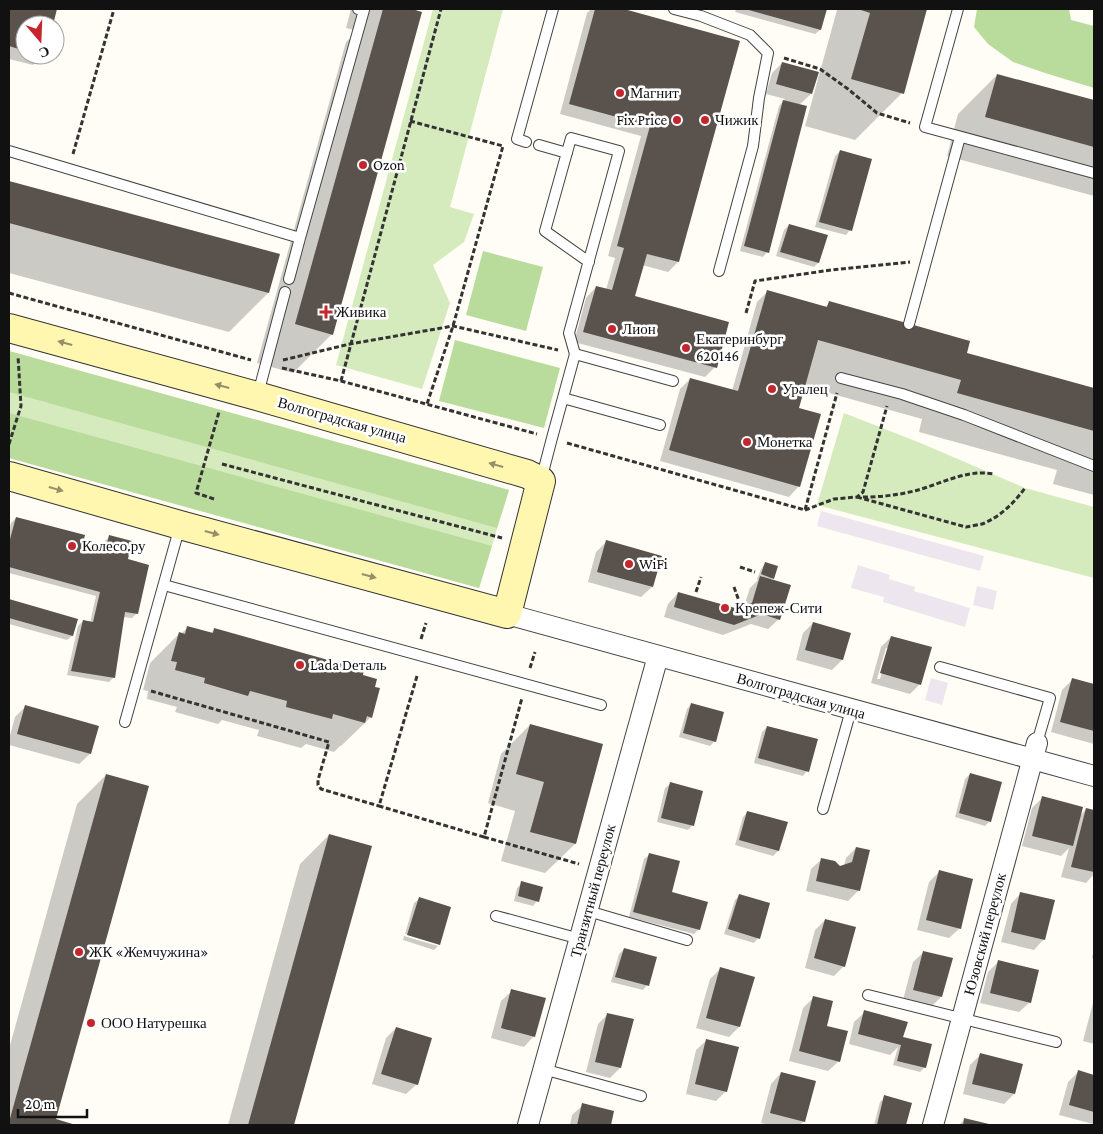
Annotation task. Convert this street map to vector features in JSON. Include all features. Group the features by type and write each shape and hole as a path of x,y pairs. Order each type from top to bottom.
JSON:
{"street":[{"name":"Волгоградская улица","path":"9,328 257,396 527,474 541,482"},
{"name":"Волгоградская улица","path":"9,476 851,710 1035,751 1094,776"},
{"path":"508,614 541,482"},
{"name":"Транзитный переулок","path":"528,1125 658,656"},
{"name":"Юзовский переулок","path":"933,1125 1035,751"}],"lane":[{"path":"289,279 364,10 358,9"},
{"path":"526,142 517,139 553,9"},
{"path":"674,9 700,16 750,35 768,53 759,98 753,146 719,271"},
{"path":"958,9 925,127 1094,173"},
{"path":"909,324 960,137"},
{"path":"541,482 575,354 569,333 589,262 619,151 571,138 545,231 589,262"},
{"path":"539,145 567,153"},
{"path":"9,152 300,238"},
{"path":"257,396 285,292"},
{"path":"575,354 673,381"},
{"path":"841,378 891,391 964,415 1094,466"},
{"path":"563,398 660,425"},
{"path":"125,722 180,525"},
{"path":"164,585 601,705"},
{"path":"940,667 1050,698 1035,751"},
{"path":"823,809 851,710"},
{"path":"588,910 687,940"},
{"path":"496,916 580,939"},
{"path":"868,994 1056,1042"},
{"path":"544,1069 641,1096"}],"path":[{"path":"69,169 114,9"},
{"path":"341,382 441,9"},
{"path":"768,53 820,70 848,89 877,113 925,127"},
{"path":"410,121 503,146 453,326 427,404"},
{"path":"746,313 755,281 830,270 926,260"},
{"path":"266,364 350,344 453,326 575,354"},
{"path":"805,510 841,378"},
{"path":"857,497 863,492 891,391"},
{"path":"214,499 196,494 222,403"},
{"path":"9,444 21,406"},
{"path":"552,438 805,510 834,499 895,495 915,491 968,474 994,474"},
{"path":"222,464 508,540"},
{"path":"857,497 966,527 982,524 1006,510 1025,488"},
{"path":"740,567 756,572"},
{"path":"696,592 701,577"},
{"path":"734,587 739,601"},
{"path":"484,837 535,652"},
{"path":"379,806 417,676"},
{"path":"151,690 329,742 318,780 318,786 321,790 571,862"}],"shaded area":[{"path":"821,511 984,556 980,571 817,526"},
{"path":"858,565 890,575 889,579 915,587 914,591 970,608 965,627 883,602 884,597 851,588"},
{"path":"977,586 997,591 993,610 973,605"},
{"path":"931,678 948,683 942,705 925,700"}],"green space":[{"path":"433,9 503,9 450,207 474,214 464,242 433,265 450,303 422,389 336,365"},
{"path":"977,9 1069,9 1071,20 1094,26 1094,88 1013,62 988,44 974,27"},
{"path":"483,251 543,267 526,331 466,315"},
{"path":"455,340 560,368 544,428 439,401"},
{"path":"9,351 509,490 479,588 9,458"},
{"path":"9,351 509,490 497,528 9,392"},
{"path":"9,413 492,546 479,588 9,458"},
{"path":"844,413 923,444 1025,488 1094,507 1094,578 817,505"}],"building":[{"path":"9,9 57,9 56,15 15,15 15,48 9,46"},
{"path":"383,9 412,9 422,12 333,335 295,324"},
{"path":"595,9 624,9 740,41 679,262 647,254 635,296 729,322 717,368 583,332 596,286 612,290 624,248 617,246 650,126 569,104"},
{"path":"745,9 827,9 821,30"},
{"path":"858,9 927,9 904,94 851,79 870,13"},
{"path":"782,62 819,72 812,94 776,84"},
{"path":"997,74 1094,100 1094,147 985,117"},
{"path":"783,100 807,106 769,253 744,246"},
{"path":"840,150 872,159 852,231 819,222"},
{"path":"9,181 280,254 269,293 9,223"},
{"path":"789,224 828,235 819,263 780,252"},
{"path":"767,290 827,307 829,301 970,341 967,353 1094,388 1094,431 957,393 961,380 818,340 799,408 821,414 800,487 669,450 690,378 738,391"},
{"path":"16,517 85,535 82,548 105,553 109,535 132,541 128,559 149,565 138,614 125,612 115,678 71,671 83,620 93,622 100,592 9,567 9,543"},
{"name":"WiFi","path":"606,540 662,556 653,587 597,572"},
{"path":"765,562 778,566 774,579 761,574"},
{"path":"760,576 791,585 780,620 762,614 734,625 674,607 678,592 735,608 752,603"},
{"path":"9,599 78,619 73,636 9,618"},
{"path":"813,622 851,633 843,660 805,650"},
{"path":"187,626 213,633 214,628 364,670 363,675 377,679 375,687 380,688 372,718 367,716 365,723 333,714 332,719 286,707 287,701 250,691 248,696 204,683 205,678 175,670 177,662 171,661 179,632 185,634"},
{"path":"891,636 932,647 921,685 880,673"},
{"path":"1072,678 1094,684 1094,731 1060,722"},
{"path":"691,703 724,712 716,742 683,733"},
{"path":"25,705 99,726 91,754 17,734"},
{"path":"530,724 603,744 576,844 530,832 544,782 516,774"},
{"path":"767,726 818,739 809,772 758,758"},
{"path":"970,773 1002,782 991,822 959,813"},
{"name":"ЖК «Жемчужина»","path":"106,774 149,786 56,1119 76,1125 9,1125 9,1122"},
{"path":"670,782 703,791 694,826 661,818"},
{"path":"1042,796 1083,807 1073,846 1032,836"},
{"path":"1086,808 1094,810 1094,872 1071,867"},
{"path":"747,811 788,822 779,851 739,840"},
{"path":"329,834 372,846 294,1125 248,1125"},
{"path":"856,847 870,850 860,891 816,881 821,858 835,861 840,866 852,862"},
{"path":"649,853 680,861 672,892 708,902 700,930 633,912"},
{"path":"939,870 973,879 961,929 926,920"},
{"path":"521,881 543,887 539,902 518,896"},
{"path":"1020,892 1055,900 1045,940 1011,932"},
{"path":"739,894 770,903 760,939 728,929"},
{"path":"419,897 451,907 440,945 407,935"},
{"path":"825,919 856,927 845,967 814,958"},
{"path":"624,948 657,957 649,986 615,977"},
{"path":"923,951 953,958 942,997 913,990"},
{"path":"998,960 1039,970 1031,1003 990,993"},
{"path":"720,967 755,977 740,1027 706,1018"},
{"path":"511,989 546,998 535,1037 501,1028"},
{"path":"813,996 833,1001 827,1026 848,1031 840,1062 799,1051"},
{"path":"864,1010 908,1022 903,1037 932,1044 926,1068 897,1061 901,1045 858,1034"},
{"path":"607,1013 634,1019 621,1068 595,1062"},
{"path":"396,1027 432,1038 418,1085 381,1074"},
{"path":"706,1039 739,1047 727,1092 695,1084"},
{"path":"980,1053 1023,1064 1015,1094 972,1084"},
{"path":"1078,1070 1094,1075 1094,1112 1069,1105"},
{"path":"781,1072 816,1081 805,1122 770,1113"},
{"path":"884,1095 912,1103 906,1125 877,1125"},
{"path":"582,1103 614,1111 611,1125 577,1125"},
{"path":"964,1118 993,1125 963,1125"}],"place":[{"name":"Магнит","path":"620,93"},
{"name":"Fix Price","path":"677,120"},
{"name":"Чижик","path":"705,120"},
{"name":"Ozon","path":"363,165"},
{"name":"Живика","path":"326,312"},
{"name":"Лион","path":"612,329"},
{"name":"Екатеринбург 620146","path":"686,348"},
{"name":"Уралец","path":"772,389"},
{"name":"Монетка","path":"747,442"},
{"name":"Колесо.ру","path":"72,546"},
{"name":"WiFi","path":"629,564"},
{"name":"Крепеж-Сити","path":"725,608"},
{"name":"Lada Dеталь","path":"300,665"},
{"name":"ЖК «Жемчужина»","path":"79,952"},
{"name":"ООО Натурешка","path":"91,1023"}]}
